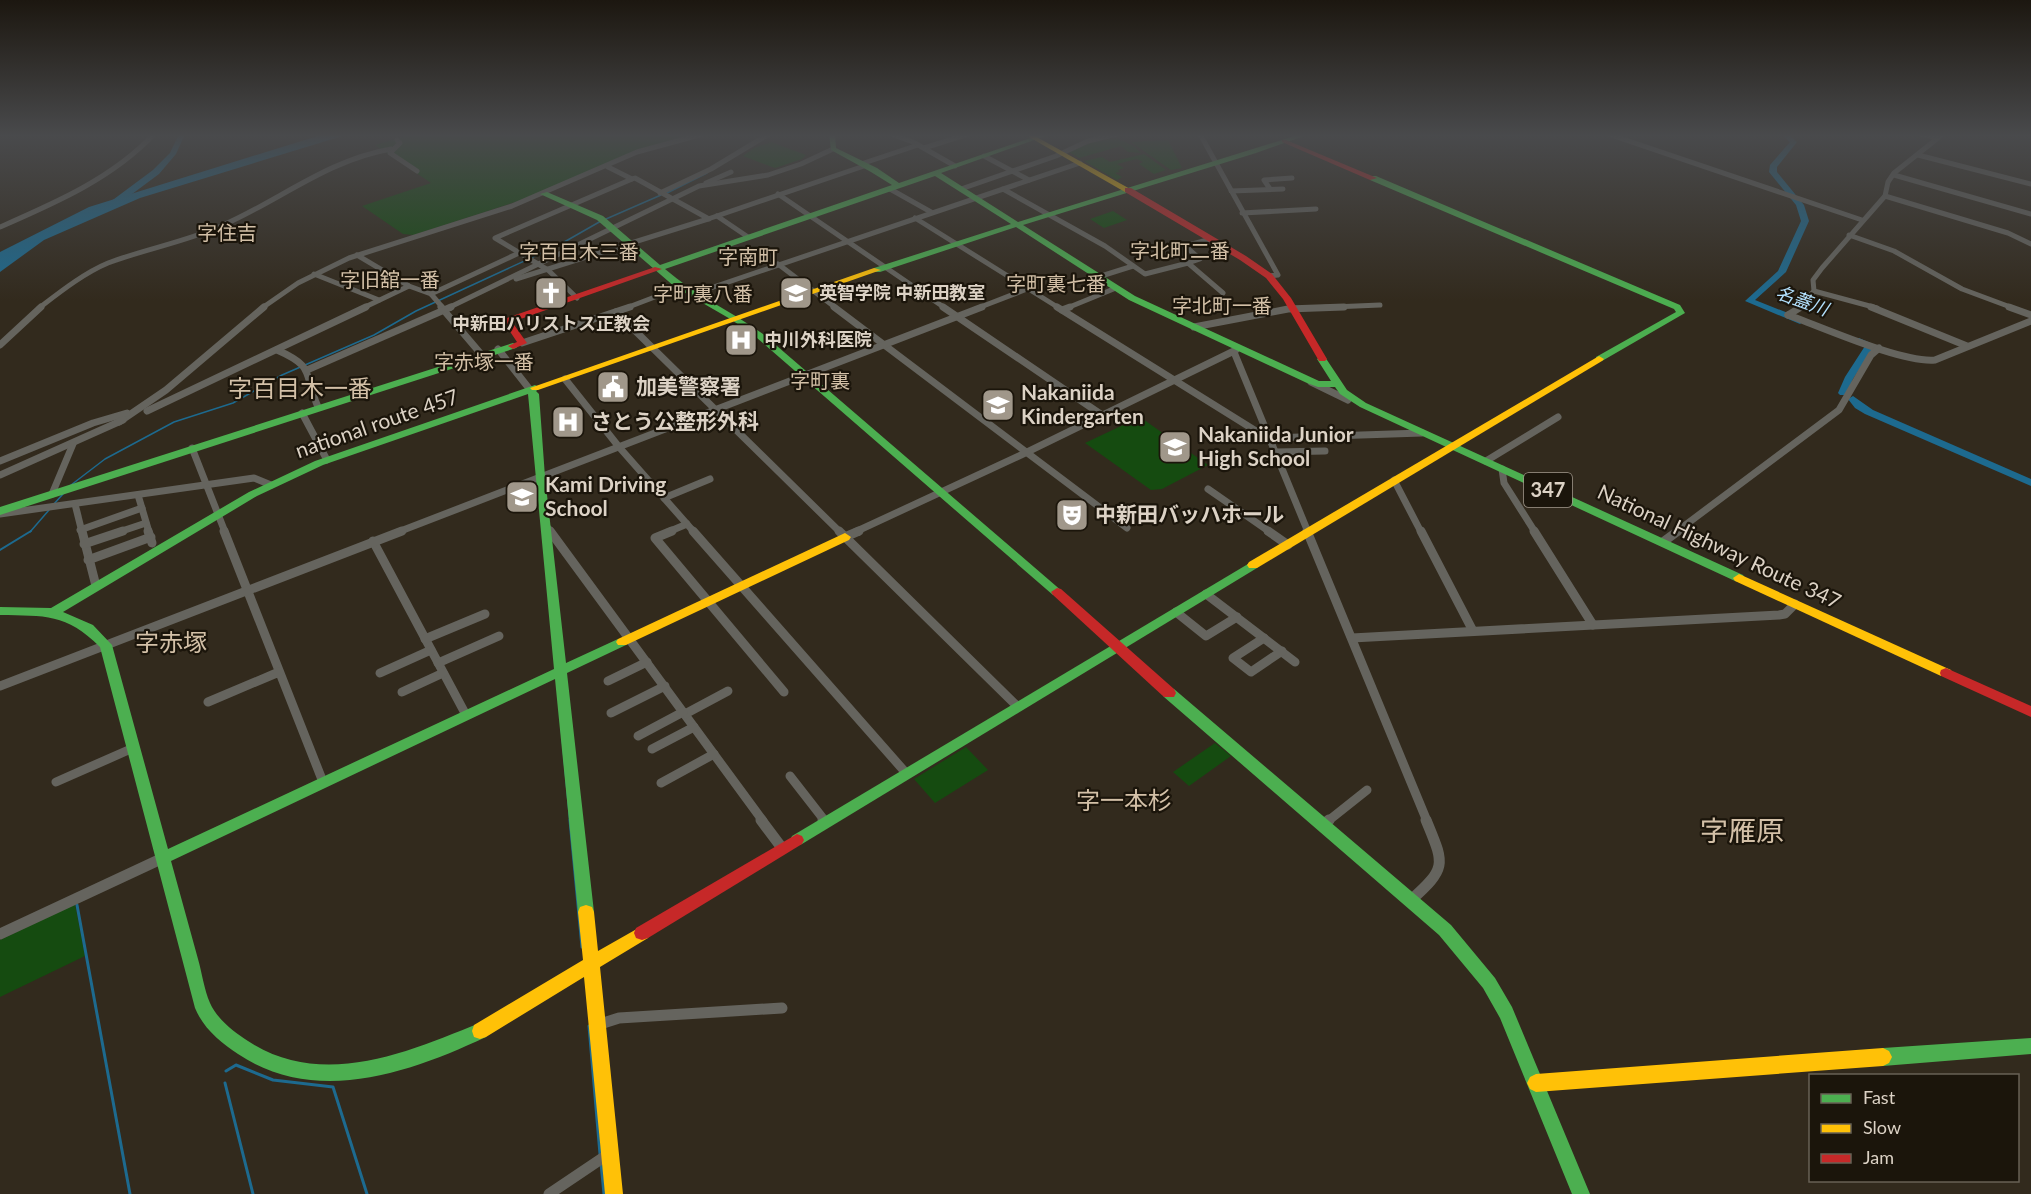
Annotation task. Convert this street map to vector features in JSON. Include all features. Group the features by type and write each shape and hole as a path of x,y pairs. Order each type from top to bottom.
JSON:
{"main road":[{"path":"3,513 52,494 192,448 481,354 522,343 507,321 889,190"},
{"path":"962,190 1116,288 1237,350 1310,381 1324,385 1336,384"},
{"name":"National Highway Route 347","path":"1128,190 1269,276 1294,309 1336,384 1363,405 2031,712"},
{"name":"national route 457","path":"53,612 271,484 327,460 955,243 1128,190"},
{"path":"0,611 53,612 89,626 100,634 106,645 203,1008 230,1042 248,1054 296,1070 343,1073 370,1071 432,1054 480,1031 1394,480 1582,368 1681,313 1681,310 1398,190"},
{"path":"544,194 572,205 605,223 681,287 735,318 804,374 1038,575 1117,648 1445,930 1489,983 1506,1013 1581,1194"},
{"path":"531,391 534,394 540,477 592,962 603,1157 614,1194"},
{"path":"163,858 845,537"},
{"path":"1536,1083 2031,1046"}],"street":[{"path":"0,227 73,190"},
{"path":"0,345 57,294 106,264 221,226 288,190"},
{"path":"0,475 73,444 144,408 181,380 272,300 314,274 357,255 554,190"},
{"path":"577,297 546,269 495,238 607,190"},
{"path":"655,190 709,219"},
{"path":"662,194 670,190"},
{"path":"308,370 445,310 537,263 605,223 691,190"},
{"path":"495,284 709,219 790,190"},
{"path":"897,190 931,212"},
{"path":"693,294 1001,190"},
{"path":"1004,190 1105,246 1145,274 1200,259 1185,246 1211,239"},
{"path":"1256,190 1231,191 1278,275 1269,276"},
{"path":"1772,190 1862,220"},
{"path":"1886,190 1884,196 1813,280 1815,291 1801,308 1788,315 1879,348 1924,361 1935,360 2031,321"},
{"path":"1946,190 2031,214"},
{"path":"778,194 1102,416"},
{"path":"1884,196 2002,231 2031,244"},
{"path":"1242,213 1316,209"},
{"path":"717,216 748,237"},
{"path":"915,218 1174,381 1270,438 1422,433"},
{"path":"1849,236 1894,251 1962,289 2031,315"},
{"path":"357,255 409,286 435,298 464,337 481,354"},
{"path":"435,298 524,256"},
{"path":"1188,263 1223,293"},
{"path":"778,264 1127,528"},
{"path":"1098,277 1133,266"},
{"path":"314,274 380,300"},
{"path":"118,422 170,401 409,286"},
{"path":"522,343 616,312 681,287"},
{"path":"0,686 713,409 958,317 1027,288"},
{"path":"1062,310 1116,288"},
{"path":"1815,291 1880,309 1966,346"},
{"path":"1194,327 1294,309 1380,305"},
{"path":"616,312 1018,706"},
{"path":"1663,542 1839,410 1870,355 1879,348"},
{"path":"498,349 531,391"},
{"path":"277,350 295,358 308,370"},
{"path":"845,537 1237,350 1270,438 1440,853 1440,869 1437,876 1411,900"},
{"path":"308,370 307,379 318,407"},
{"path":"565,379 663,498 906,773"},
{"path":"1310,381 1363,405"},
{"path":"0,461 93,423 144,408"},
{"path":"302,412 327,460"},
{"path":"1486,461 1558,417"},
{"path":"52,494 73,444"},
{"path":"192,448 323,782"},
{"path":"1276,452 1325,451"},
{"path":"1502,469 1504,483 1593,625"},
{"path":"0,519 3,513 39,510 254,478 271,484"},
{"path":"663,498 710,479"},
{"path":"1394,480 1473,631"},
{"path":"1208,489 1288,545"},
{"path":"88,560 152,540 138,495"},
{"path":"72,504 96,586"},
{"path":"80,530 142,508"},
{"path":"84,544 146,523"},
{"path":"687,524 655,538 784,692"},
{"path":"547,527 782,848"},
{"path":"373,541 465,715"},
{"path":"1206,594 1295,662"},
{"path":"1352,638 1779,615 1785,614 1795,604"},
{"path":"1176,612 1206,636 1237,617"},
{"path":"425,639 485,614"},
{"path":"438,663 499,636"},
{"path":"1264,638 1233,658 1251,672 1282,651"},
{"path":"380,673 431,650"},
{"path":"608,681 647,662"},
{"path":"208,702 279,672"},
{"path":"402,692 443,673"},
{"path":"611,713 665,686"},
{"path":"638,736 728,691"},
{"path":"652,749 694,727"},
{"path":"56,782 133,748"},
{"path":"661,783 714,754"},
{"path":"790,776 825,822"},
{"path":"1323,825 1367,790"},
{"path":"0,934 163,858"},
{"path":"596,1025 620,1018 782,1008"},
{"path":"549,1194 603,1157"}],"green space":[{"path":"411,190 552,190 414,235 403,234 362,206"},
{"path":"1113,211 1127,220 1104,228 1090,219"},
{"path":"1140,417 1208,465 1162,489 1151,490 1085,443"},
{"path":"1215,743 1231,756 1189,786 1173,772"},
{"path":"966,747 988,770 935,803 914,779"},
{"path":"75,904 85,956 0,997 0,940"}],"water":[{"path":"145,190 167,190 140,198 44,240 0,272 0,252 89,207"}],"waterway":[{"path":"113,204 132,190"},
{"path":"667,193 674,190"},
{"name":"名蓋川","path":"1787,190 1800,205 1805,221 1782,272 1749,301 1800,321"},
{"path":"606,219 661,195"},
{"path":"71,485 105,459 174,422 233,403 282,375 374,335 416,311 559,245 601,221"},
{"name":"名蓋川","path":"1850,377 1870,345 1859,341"},
{"name":"名蓋川","path":"1843,393 1849,380"},
{"name":"名蓋川","path":"1853,399 1858,406 1869,412 2031,483"},
{"path":"53,505 63,494"},
{"path":"31,531 49,510"},
{"path":"0,550 31,531"},
{"path":"554,649 556,666"},
{"path":"557,680 570,821"},
{"path":"570,820 582,947"},
{"path":"77,905 130,1194"},
{"path":"589,1026 600,1154"},
{"path":"226,1071 236,1065 273,1080 333,1087 367,1194"},
{"path":"225,1083 253,1194"},
{"path":"601,1163 604,1194"}],"traffic: fast":[{"path":"658,269 887,190"},
{"path":"962,190 1132,298 1310,381 1318,384 1336,384"},
{"path":"877,270 1132,190"},
{"path":"1401,190 1677,307 1681,313 1599,359"},
{"path":"544,194 600,218 678,285 735,318 760,336 1057,592"},
{"path":"0,511 513,346"},
{"path":"1322,359 1343,392 1363,405 1739,578"},
{"path":"0,611 53,612 253,494 319,463 535,388"},
{"path":"531,391 534,394 540,477 586,912"},
{"path":"797,840 1253,565"},
{"path":"53,612 89,628 106,645 203,1008 226,1036 258,1058 289,1069 321,1073 354,1072 387,1066 451,1044 480,1031"},
{"path":"163,858 622,642"},
{"path":"1169,693 1445,930 1489,983 1506,1013 1581,1194"},
{"path":"1883,1057 2031,1046"}],"traffic: slow":[{"path":"535,388 877,270"},
{"path":"1253,565 1599,359"},
{"path":"622,642 845,537"},
{"path":"1739,578 1946,673"},
{"path":"586,912 614,1194"},
{"path":"480,1031 642,933"},
{"path":"1536,1083 1883,1057"}],"traffic: jam":[{"path":"1128,190 1243,258 1269,276 1287,298 1322,359"},
{"path":"513,346 522,343 507,321 658,269"},
{"path":"1057,592 1169,693"},
{"path":"1946,673 2031,712"},
{"path":"642,933 797,840"}],"place":[{"name":"中新田ハリストス正教会","path":"551,293"},
{"name":"英智学院 中新田教室","path":"796,293"},
{"name":"中川外科医院","path":"741,340"},
{"name":"加美警察署","path":"613,387"},
{"name":"Nakaniida Kindergarten","path":"998,405"},
{"name":"さとう公整形外科","path":"568,422"},
{"name":"Nakaniida Junior High School","path":"1175,447"},
{"name":"Kami Driving School","path":"522,497"},
{"name":"中新田バッハホール","path":"1072,515"}],"district":[{"name":"字住吉","path":"227,233"},
{"name":"字北町二番","path":"1180,251"},
{"name":"字百目木三番","path":"579,252"},
{"name":"字南町","path":"748,257"},
{"name":"字旧舘一番","path":"390,280"},
{"name":"字町裏七番","path":"1056,284"},
{"name":"字町裏八番","path":"703,294"},
{"name":"字北町一番","path":"1222,306"},
{"name":"字赤塚一番","path":"484,362"},
{"name":"字町裏","path":"820,381"},
{"name":"字百目木一番","path":"300,389"},
{"name":"字赤塚","path":"171,643"},
{"name":"字一本杉","path":"1124,801"},
{"name":"字雁原","path":"1742,831"}]}
